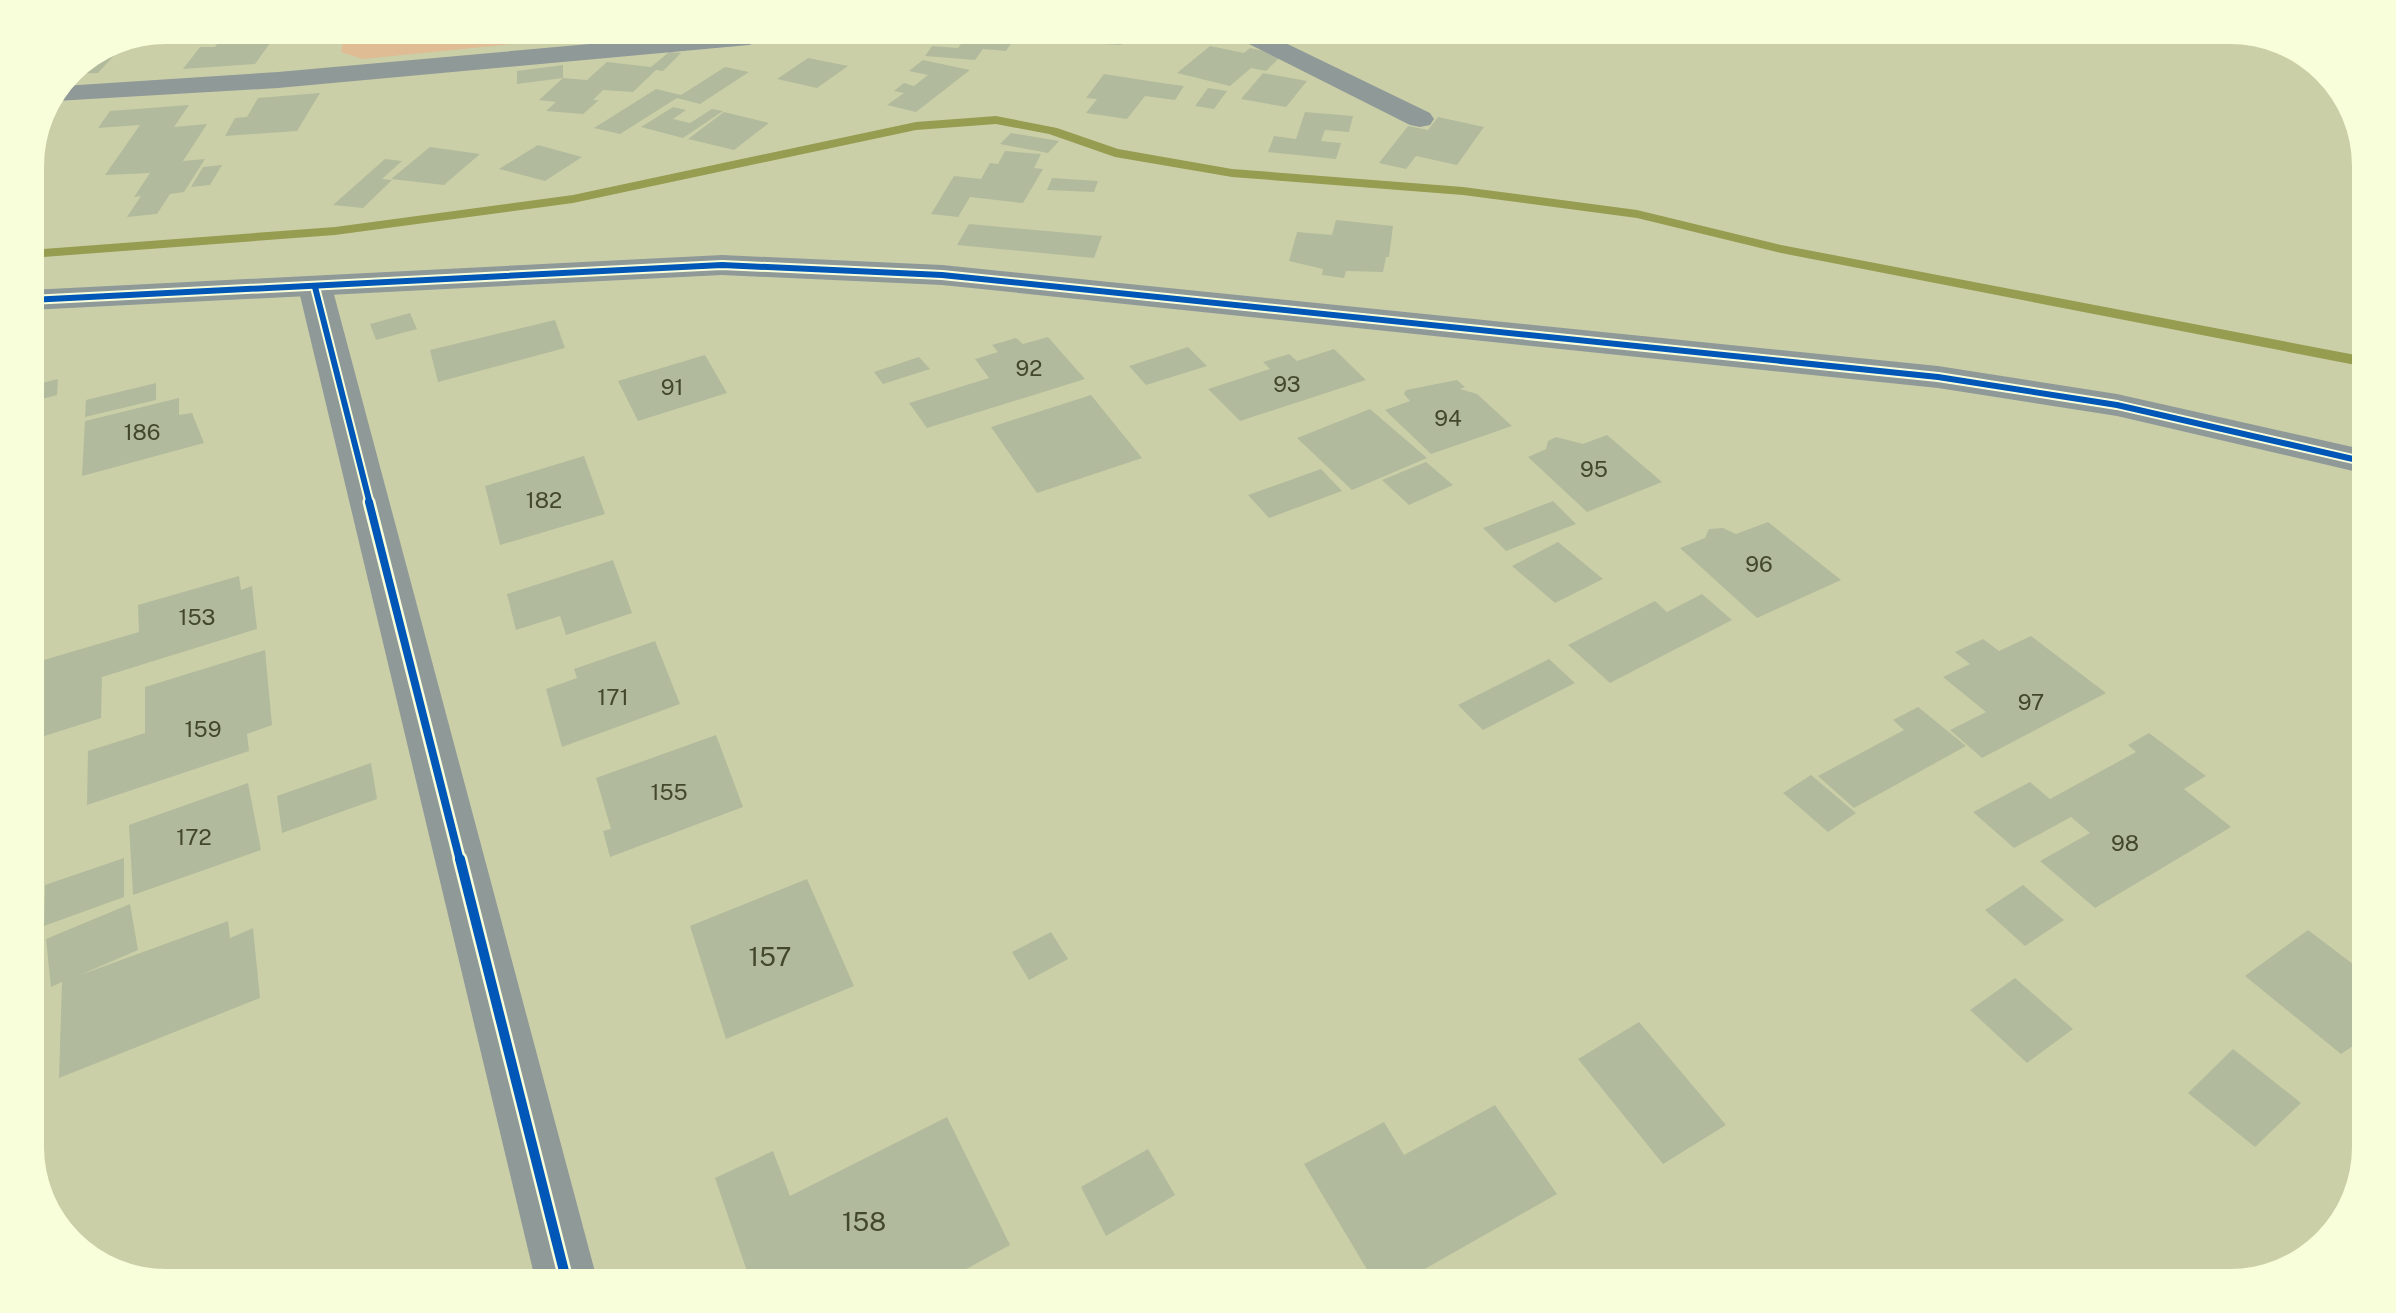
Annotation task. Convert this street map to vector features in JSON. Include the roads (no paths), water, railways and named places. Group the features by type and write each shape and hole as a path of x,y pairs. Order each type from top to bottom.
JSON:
{"street":[{"path":"68,93 278,80 672,44"},
{"path":"1268,44 1420,119"},
{"path":"44,299 722,265 942,275 1938,377 2117,405 2352,459"},
{"path":"315,287 563,1269"}],"waterway":[{"path":"44,253 335,231 573,199 916,126 996,120 1052,131 1115,153 1232,173 1463,191 1637,214 1781,249 2352,359"}]}
